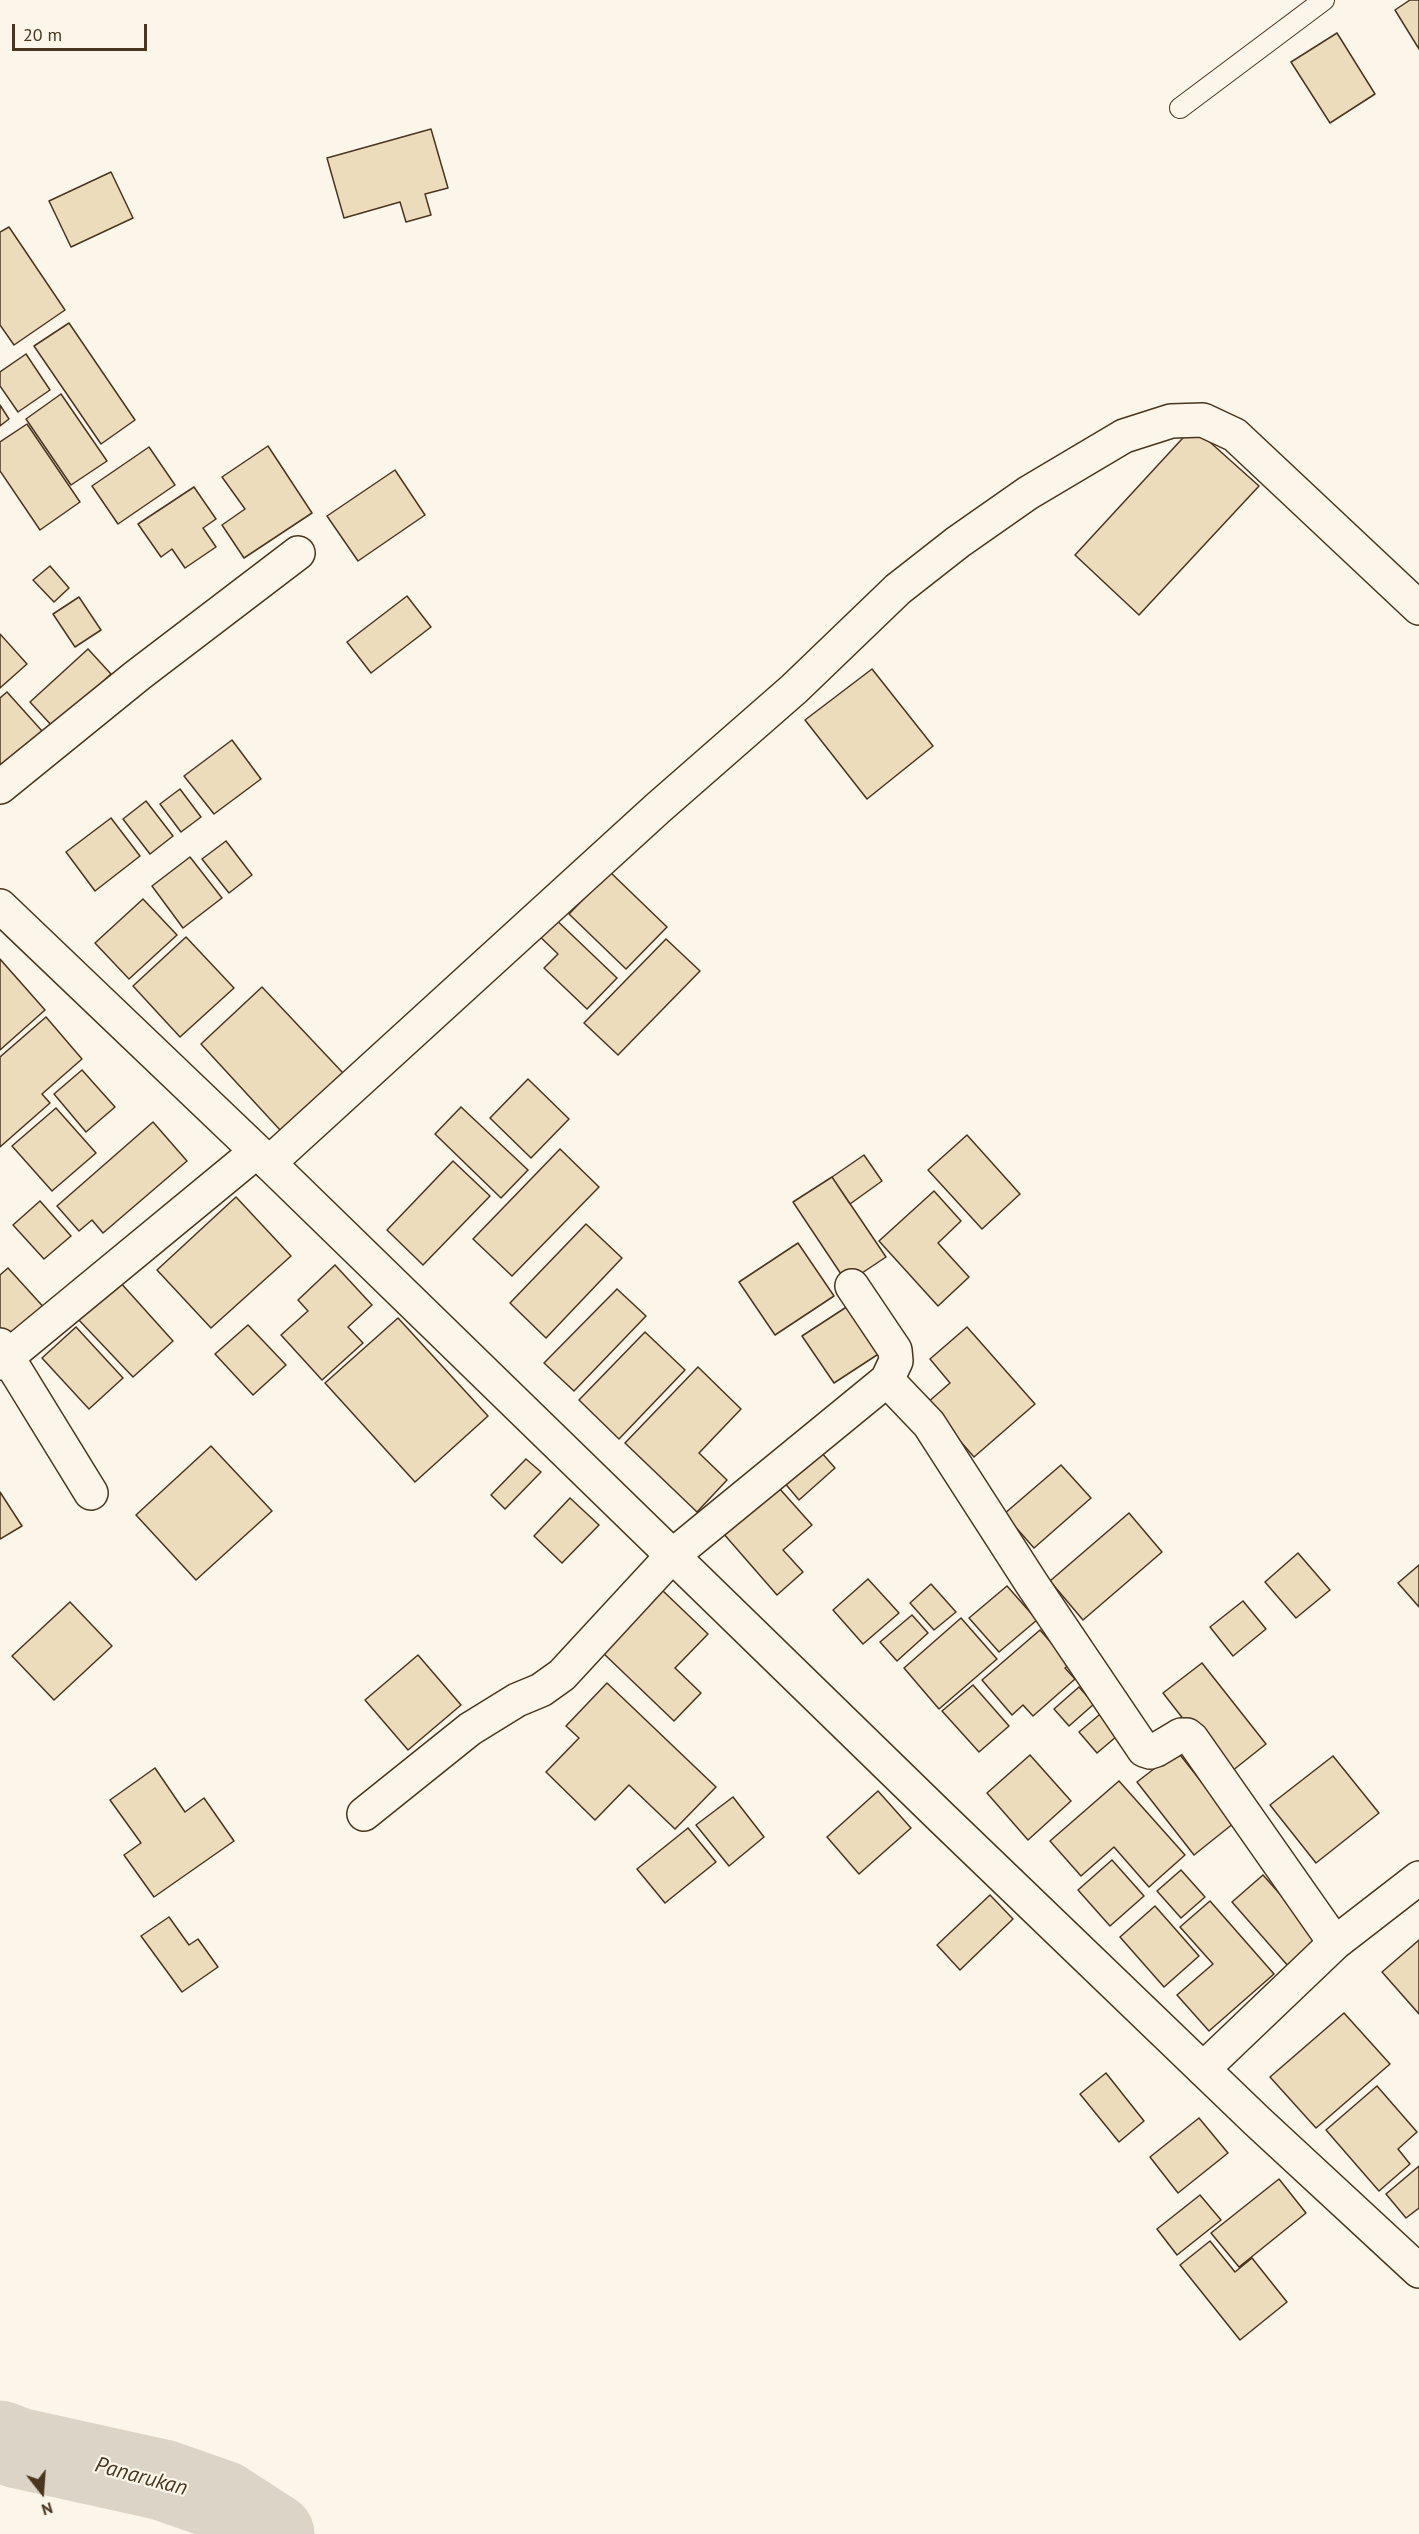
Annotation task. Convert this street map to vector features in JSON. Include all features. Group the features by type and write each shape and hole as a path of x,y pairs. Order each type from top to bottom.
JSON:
{"street":[{"path":"91,1493 3,1355 262,1158 794,690 898,590 958,542 1028,493 1124,436 1171,421 1203,420 1235,435 1419,608"},
{"path":"0,787 138,675 298,553"},
{"path":"0,906 1203,2068 1419,2271"},
{"path":"364,1814 470,1729 517,1700 541,1690 562,1675 672,1556 886,1380 896,1361 895,1350 852,1286"},
{"path":"886,1380 929,1424 1032,1584 1144,1750 1150,1752 1156,1750 1181,1735 1187,1735 1192,1739 1335,1943"},
{"path":"1203,2068 1335,1943 1419,1878"}],"lane":[{"path":"1180,108 1324,0"}],"building":[{"path":"1410,0 1419,0 1419,49 1395,10"},
{"path":"1337,33 1375,94 1330,123 1291,62"},
{"path":"431,129 448,188 425,194 431,215 406,222 400,202 344,218 327,158"},
{"path":"111,172 133,218 71,247 49,201"},
{"path":"9,227 65,310 14,345 0,325 0,232"},
{"path":"69,323 135,420 101,444 34,346"},
{"path":"26,354 50,390 18,412 0,386 0,372"},
{"path":"61,394 107,461 71,485 26,419"},
{"path":"0,405 9,419 0,426"},
{"path":"27,424 80,502 40,530 0,471 0,442"},
{"path":"1193,427 1259,486 1139,615 1075,555"},
{"path":"268,446 312,513 244,558 222,525 245,509 222,477"},
{"path":"149,447 175,485 118,524 92,486"},
{"path":"395,470 425,515 358,561 327,516"},
{"path":"194,487 216,519 203,528 216,547 185,568 172,549 161,557 138,524"},
{"path":"50,566 69,588 54,602 33,580"},
{"path":"407,596 431,627 371,673 347,642"},
{"path":"79,597 101,630 75,647 53,614"},
{"path":"0,634 27,664 0,688"},
{"path":"88,649 111,674 53,727 30,702"},
{"path":"872,669 933,746 867,799 805,720"},
{"path":"7,692 42,731 0,769 0,698"},
{"path":"232,740 261,779 214,814 184,776"},
{"path":"180,789 201,817 181,832 160,804"},
{"path":"146,801 173,836 150,854 123,819"},
{"path":"111,818 140,856 95,891 66,852"},
{"path":"226,841 252,875 229,893 202,859"},
{"path":"190,857 222,898 183,928 152,886"},
{"path":"610,872 667,927 626,969 569,914"},
{"path":"143,899 177,935 129,979 95,943"},
{"path":"550,914 617,978 587,1009 544,968 558,954 534,931"},
{"path":"186,937 234,988 180,1037 133,986"},
{"path":"666,939 700,971 618,1055 584,1023"},
{"path":"0,959 45,1010 0,1050"},
{"path":"262,987 343,1073 281,1131 201,1044"},
{"path":"46,1017 82,1059 42,1094 50,1103 0,1147 0,1057"},
{"path":"82,1070 115,1107 86,1132 54,1094"},
{"path":"528,1079 569,1119 531,1158 490,1118"},
{"path":"461,1107 528,1170 501,1198 435,1134"},
{"path":"56,1108 96,1153 52,1191 12,1146"},
{"path":"153,1122 187,1161 103,1233 92,1220 79,1231 57,1206"},
{"path":"967,1135 1020,1194 982,1229 928,1170"},
{"path":"560,1149 599,1187 512,1276 473,1239"},
{"path":"864,1155 882,1181 850,1204 832,1177"},
{"path":"453,1161 490,1196 423,1265 387,1230"},
{"path":"832,1177 886,1257 847,1283 793,1202"},
{"path":"934,1191 961,1221 938,1243 969,1277 938,1306 879,1241"},
{"path":"236,1197 291,1256 211,1328 157,1270"},
{"path":"40,1201 71,1236 44,1259 13,1225"},
{"path":"586,1224 622,1258 546,1338 510,1303"},
{"path":"798,1243 834,1296 775,1335 739,1282"},
{"path":"335,1265 372,1305 348,1327 363,1343 322,1380 281,1335 308,1311 298,1300"},
{"path":"8,1268 48,1312 13,1344 0,1330 0,1275"},
{"path":"119,1281 173,1341 133,1377 77,1318"},
{"path":"617,1289 646,1316 574,1391 544,1363"},
{"path":"848,1306 880,1353 834,1383 802,1336"},
{"path":"398,1318 488,1416 415,1482 325,1383"},
{"path":"248,1325 286,1365 253,1395 215,1354"},
{"path":"76,1327 123,1378 89,1409 42,1358"},
{"path":"967,1327 1035,1404 974,1457 927,1403 950,1383 930,1359"},
{"path":"645,1332 685,1370 619,1439 579,1400"},
{"path":"698,1367 741,1409 699,1453 727,1480 697,1512 625,1443"},
{"path":"814,1444 835,1468 799,1500 778,1475"},
{"path":"211,1446 272,1511 196,1580 136,1515"},
{"path":"526,1459 541,1472 505,1509 491,1495"},
{"path":"1061,1465 1091,1498 1034,1548 1004,1514"},
{"path":"770,1478 812,1525 783,1550 803,1572 777,1595 716,1525"},
{"path":"0,1492 22,1526 0,1539"},
{"path":"570,1498 599,1525 562,1563 534,1536"},
{"path":"1129,1513 1162,1552 1083,1620 1050,1581"},
{"path":"1298,1553 1330,1590 1296,1618 1265,1582"},
{"path":"1419,1565 1419,1607 1398,1583"},
{"path":"868,1579 899,1613 863,1644 833,1610"},
{"path":"931,1584 956,1612 934,1630 910,1603"},
{"path":"1007,1586 1037,1620 999,1652 969,1618"},
{"path":"662,1590 708,1634 675,1668 701,1693 674,1721 602,1652"},
{"path":"1243,1601 1266,1629 1233,1656 1210,1627"},
{"path":"70,1602 112,1646 54,1700 12,1656"},
{"path":"912,1615 928,1633 897,1661 880,1642"},
{"path":"961,1618 997,1659 939,1709 904,1668"},
{"path":"1040,1630 1070,1664 1065,1668 1075,1679 1033,1716 1023,1705 1012,1715 982,1680"},
{"path":"418,1655 461,1705 408,1750 365,1700"},
{"path":"1202,1663 1266,1744 1227,1775 1163,1693"},
{"path":"607,1683 716,1787 675,1829 629,1785 595,1820 546,1772 579,1738 566,1726"},
{"path":"973,1685 1009,1726 979,1752 942,1711"},
{"path":"1079,1687 1094,1704 1069,1726 1054,1709"},
{"path":"1105,1710 1123,1731 1097,1753 1079,1732"},
{"path":"1177,1751 1234,1823 1194,1855 1137,1782"},
{"path":"1030,1755 1071,1801 1028,1840 987,1793"},
{"path":"1333,1756 1379,1813 1316,1863 1270,1805"},
{"path":"155,1768 185,1812 204,1798 234,1841 154,1897 124,1855 141,1843 110,1800"},
{"path":"1119,1781 1185,1855 1149,1887 1114,1847 1081,1876 1050,1841"},
{"path":"878,1791 911,1828 859,1874 827,1837"},
{"path":"733,1797 764,1837 729,1866 696,1825"},
{"path":"688,1828 716,1862 665,1903 637,1869"},
{"path":"1112,1860 1144,1896 1110,1926 1078,1890"},
{"path":"1181,1870 1205,1897 1181,1918 1157,1891"},
{"path":"1263,1875 1320,1939 1289,1967 1232,1902"},
{"path":"990,1895 1013,1919 960,1970 937,1945"},
{"path":"1210,1901 1274,1974 1209,2031 1177,1995 1213,1964 1180,1927"},
{"path":"1155,1906 1199,1956 1164,1987 1120,1937"},
{"path":"169,1917 189,1945 198,1939 218,1967 182,1992 141,1936"},
{"path":"1419,1940 1419,2014 1382,1972"},
{"path":"1344,2013 1390,2064 1316,2128 1270,2077"},
{"path":"1106,2073 1144,2121 1119,2142 1080,2094"},
{"path":"1377,2086 1417,2132 1398,2149 1410,2164 1379,2191 1326,2130"},
{"path":"1199,2118 1228,2153 1178,2193 1150,2157"},
{"path":"1419,2166 1419,2208 1406,2218 1386,2194"},
{"path":"1279,2179 1306,2213 1239,2267 1211,2233"},
{"path":"1200,2195 1221,2220 1177,2255 1157,2229"},
{"path":"1210,2241 1235,2272 1252,2258 1287,2302 1240,2340 1180,2265"}],"waterway":[{"name":"Panarukan","path":"0,2441 18,2448 163,2480 223,2501 274,2534"}]}
